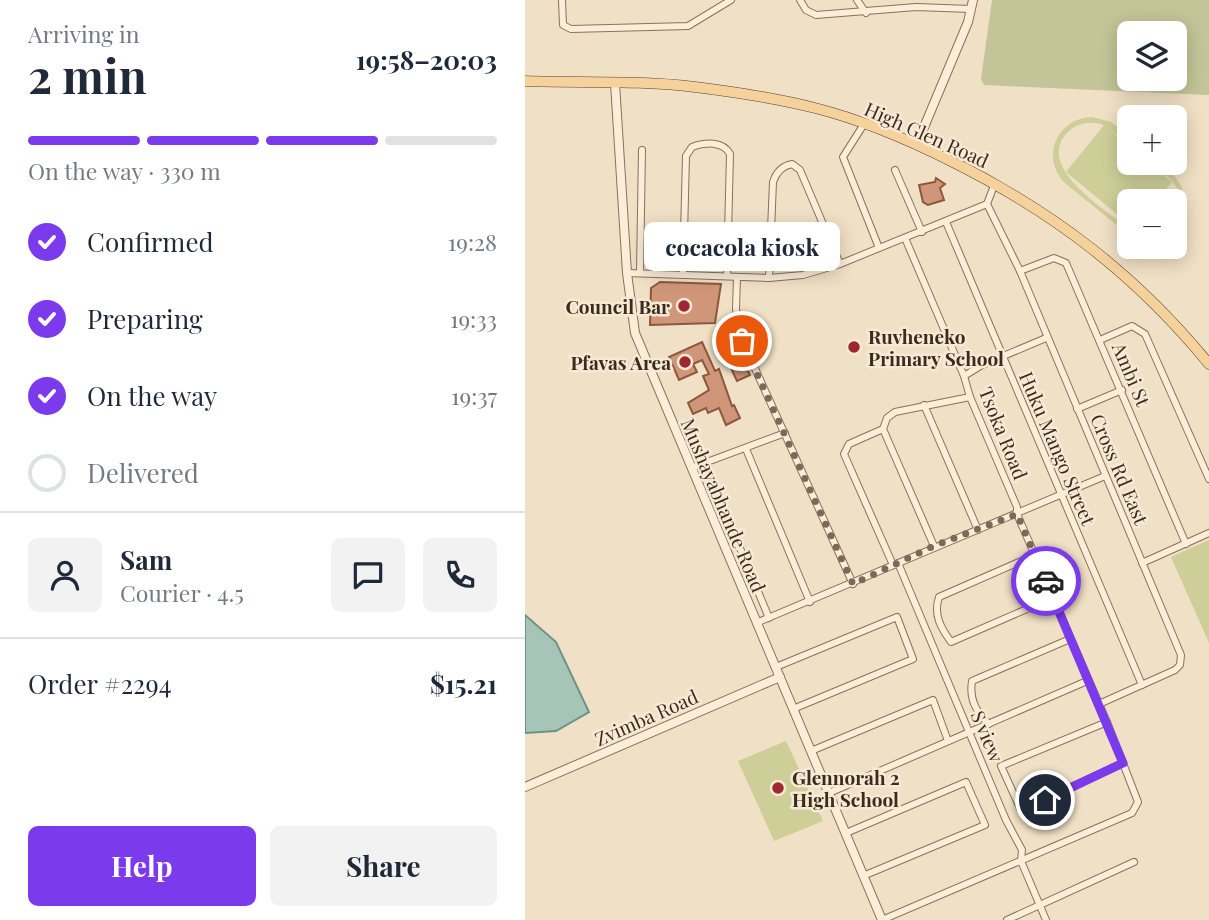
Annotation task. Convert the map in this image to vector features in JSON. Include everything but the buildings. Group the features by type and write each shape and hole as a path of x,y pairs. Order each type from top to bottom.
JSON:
{"main road":[{"name":"High Glen Road","path":"525,81 692,87 739,94 814,108 917,144 1033,205 1096,249 1151,300 1209,364"}],"street":[{"path":"562,0 563,25 571,29 688,26 731,0"},
{"path":"800,0 806,10 816,15 866,13 914,4 928,7 967,4 917,144"},
{"path":"857,0 866,13"},
{"path":"928,7 934,0"},
{"name":"Mushayabhande Road","path":"615,83 627,272 635,334 882,920"},
{"path":"864,124 843,158 879,248"},
{"path":"683,274 686,156 692,146 715,144 726,148 730,154 727,276"},
{"path":"640,273 642,150"},
{"path":"769,278 773,182 786,165 792,164 800,170 840,264"},
{"path":"895,170 922,232"},
{"path":"627,272 769,278 803,275 840,264 987,204 995,183"},
{"name":"Cross Rd East","path":"987,204 1020,271 1182,660 1175,670 1099,704"},
{"name":"Huku Mango Street","path":"946,222 1142,685"},
{"name":"Tsoka Road","path":"905,238 1138,802 1132,813 1021,861"},
{"name":"Ambi St","path":"1020,271 1054,258 1066,263 1186,544"},
{"path":"737,277 736,309 742,341 853,584"},
{"path":"1100,340 1132,326 1145,334 1209,479"},
{"path":"964,376 982,365 1046,338"},
{"path":"1077,409 1122,390"},
{"path":"934,546 883,429 887,418 895,412 970,397"},
{"path":"924,405 978,530"},
{"name":"S view","path":"883,429 849,444 844,454 936,650 969,733 1022,850 1021,861 1046,920"},
{"path":"691,468 785,433"},
{"path":"746,449 810,602"},
{"path":"705,464 769,618"},
{"path":"756,623 1105,476"},
{"path":"1142,563 1209,533"},
{"path":"1035,555 939,597 937,616 951,642 1052,598"},
{"path":"776,667 897,617 913,659 793,709"},
{"path":"989,724 973,704 970,695 972,681 1070,639"},
{"name":"Zvimba Road","path":"525,787 780,677"},
{"path":"829,793 1087,681"},
{"path":"811,751 933,700 948,741"},
{"path":"1107,722 1001,766 1021,810 1123,763"},
{"path":"846,834 966,782 985,825 863,876"},
{"path":"882,920 1021,861"},
{"path":"1007,920 1134,862"}],"green space":[{"path":"992,0 1209,0 1209,95 1119,91 1187,91 1187,21 1117,21 1117,91 984,85 981,79"},
{"path":"1092,117 1111,122 1117,127 1117,135 1106,127 1117,136 1117,175 1164,175 1172,182 1166,189 1117,189 1117,214 1066,172 1104,125 1086,123 1069,131 1060,144 1059,158 1065,172 1076,186 1117,219 1117,225 1066,184 1054,163 1053,152 1061,132 1079,119"},
{"path":"1165,175 1173,175 1182,189 1178,189"},
{"path":"1209,540 1209,643 1171,557"},
{"path":"786,741 823,821 774,841 738,761"}],"shaded area":[{"path":"525,615 556,642 589,712 556,731 525,733"}],"way so far":[{"path":"742,341 803,469 853,584 934,546 1017,514 1046,581"}],"place":[{"name":"Council Bar","path":"684,306"},
{"name":"cocacola kiosk","path":"742,341"},
{"name":"Ruvheneko Primary School","path":"854,347"},
{"name":"Pfavas Area","path":"685,362"},
{"name":"Glennorah 2 High School","path":"778,788"}],"route":[{"path":"1045,800 1123,763 1046,581"}]}
